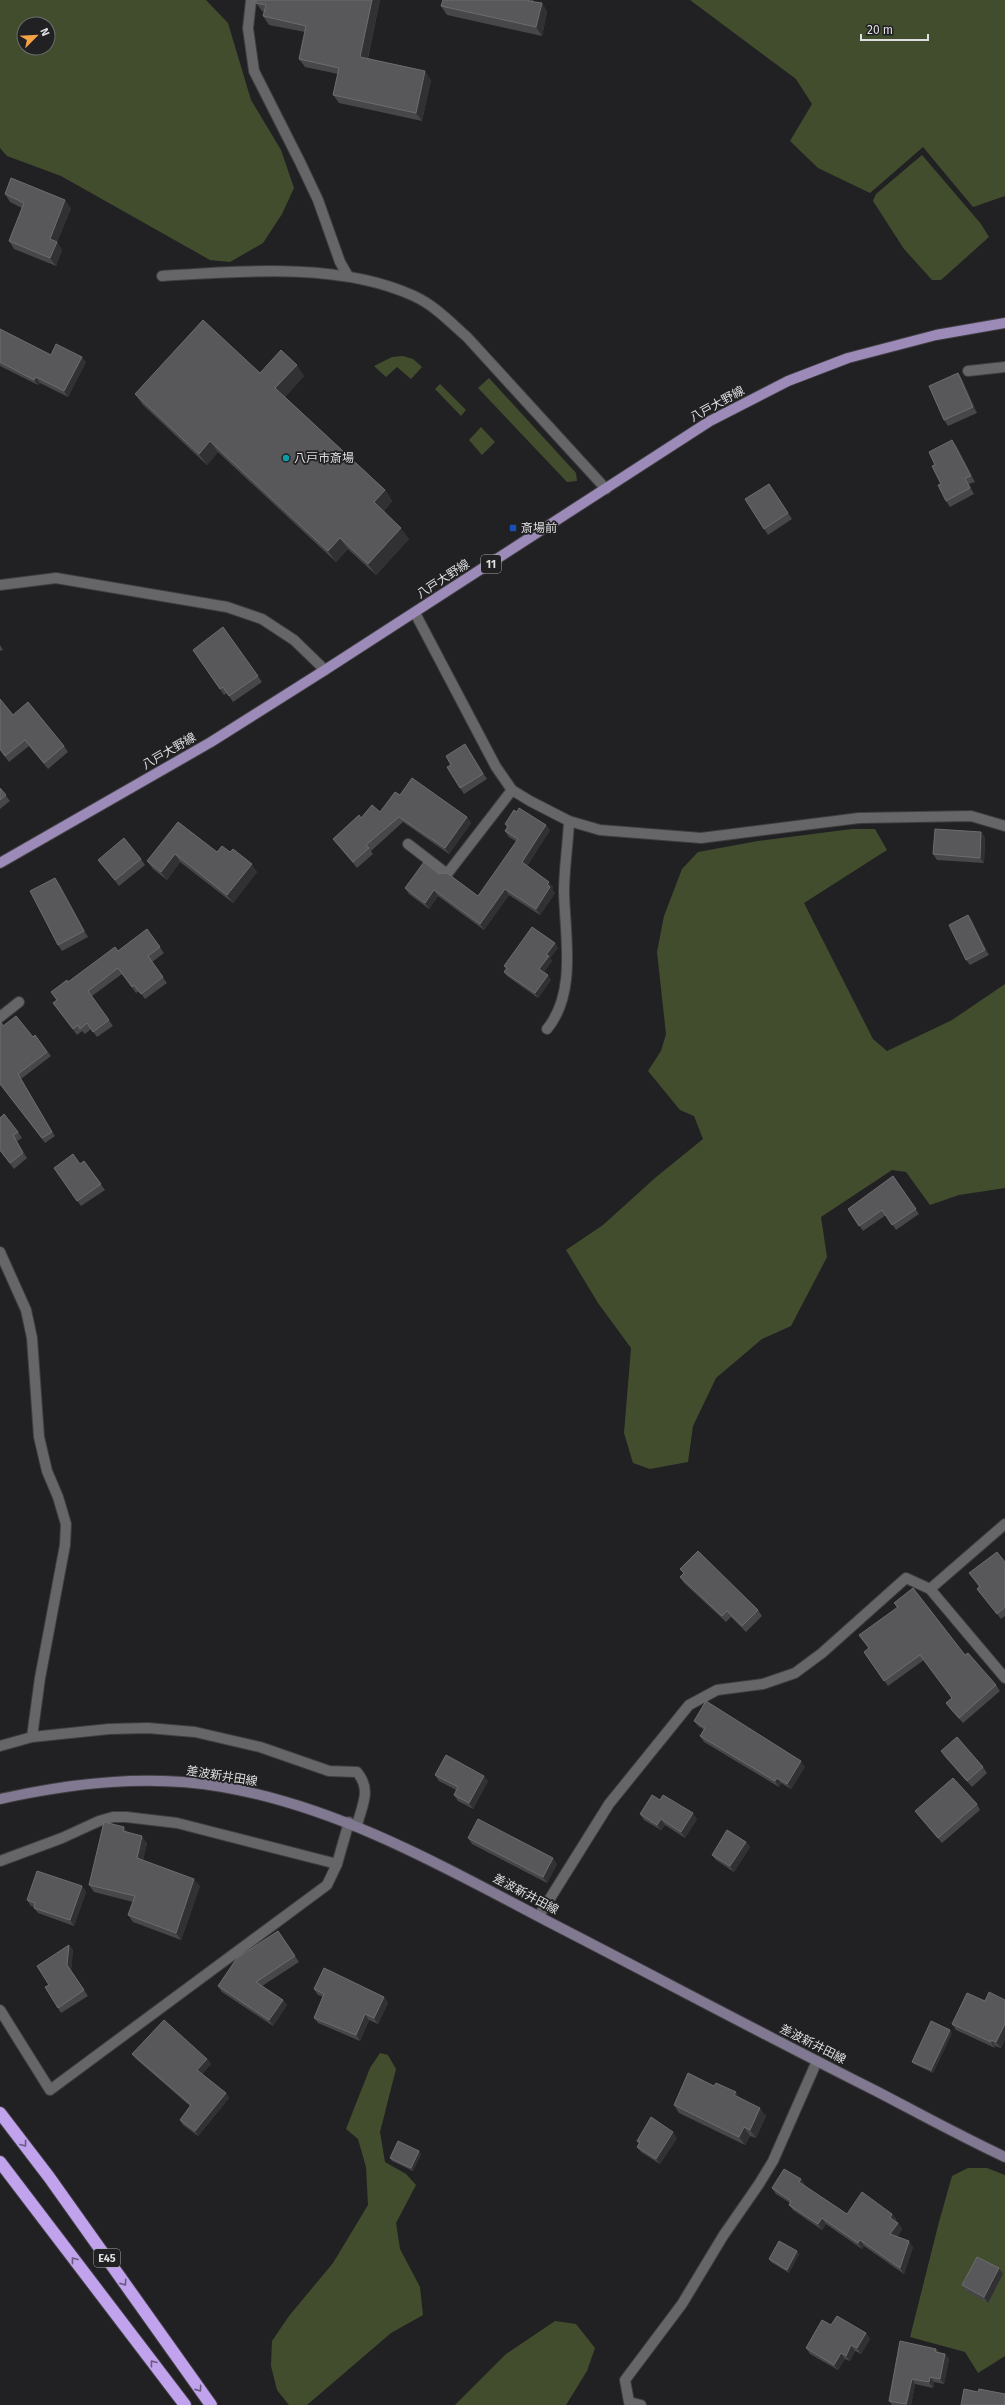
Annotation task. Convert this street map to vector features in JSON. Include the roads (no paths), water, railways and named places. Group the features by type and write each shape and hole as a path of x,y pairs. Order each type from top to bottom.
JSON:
{"highway":[{"name":"E45","path":"0,2113 49,2177 211,2405"},
{"name":"E45","path":"0,2163 185,2405"}],"main road":[{"name":"八戸大野線","path":"0,863 204,746 416,613 710,421 788,381 855,356 936,335 1005,323"},
{"name":"差波新井田線","path":"0,1799 50,1788 109,1781 169,1780 222,1787 275,1798 353,1824 457,1873 817,2061 1005,2157"}],"street":[{"path":"251,1 248,28 254,71 318,200 340,262 348,276"},
{"path":"162,276 252,271 348,276 414,296 441,314 467,336 606,489"},
{"path":"968,371 1005,367"},
{"path":"0,585 56,578 227,607 268,623 294,640 326,670"},
{"path":"416,613 496,766 512,790 569,821 600,830 701,838 859,818 971,816 1005,826"},
{"path":"408,844 447,874 512,790"},
{"path":"547,1029 558,1016 565,982 567,953 564,890 569,821"},
{"path":"0,1017 19,1002"},
{"path":"0,1252 26,1310 32,1338 39,1437 47,1471 58,1497 66,1524 65,1545 40,1678 32,1737"},
{"path":"930,1589 1005,1524"},
{"path":"539,1916 609,1804 666,1730 689,1705 716,1690 763,1684 795,1673 822,1653 906,1578 930,1589 1005,1678"},
{"path":"0,1746 32,1737 109,1729 148,1728 195,1732 260,1747 329,1772 357,1772 364,1781 366,1790 338,1864 327,1885 50,2090 0,2010"},
{"path":"0,1861 113,1816 177,1823 338,1864"},
{"path":"641,2405 629,2402 625,2380 682,2304 723,2236 773,2161 817,2061"}],"place":[{"name":"八戸市斎場","path":"286,458"},
{"name":"斎場前","path":"513,528"}]}
